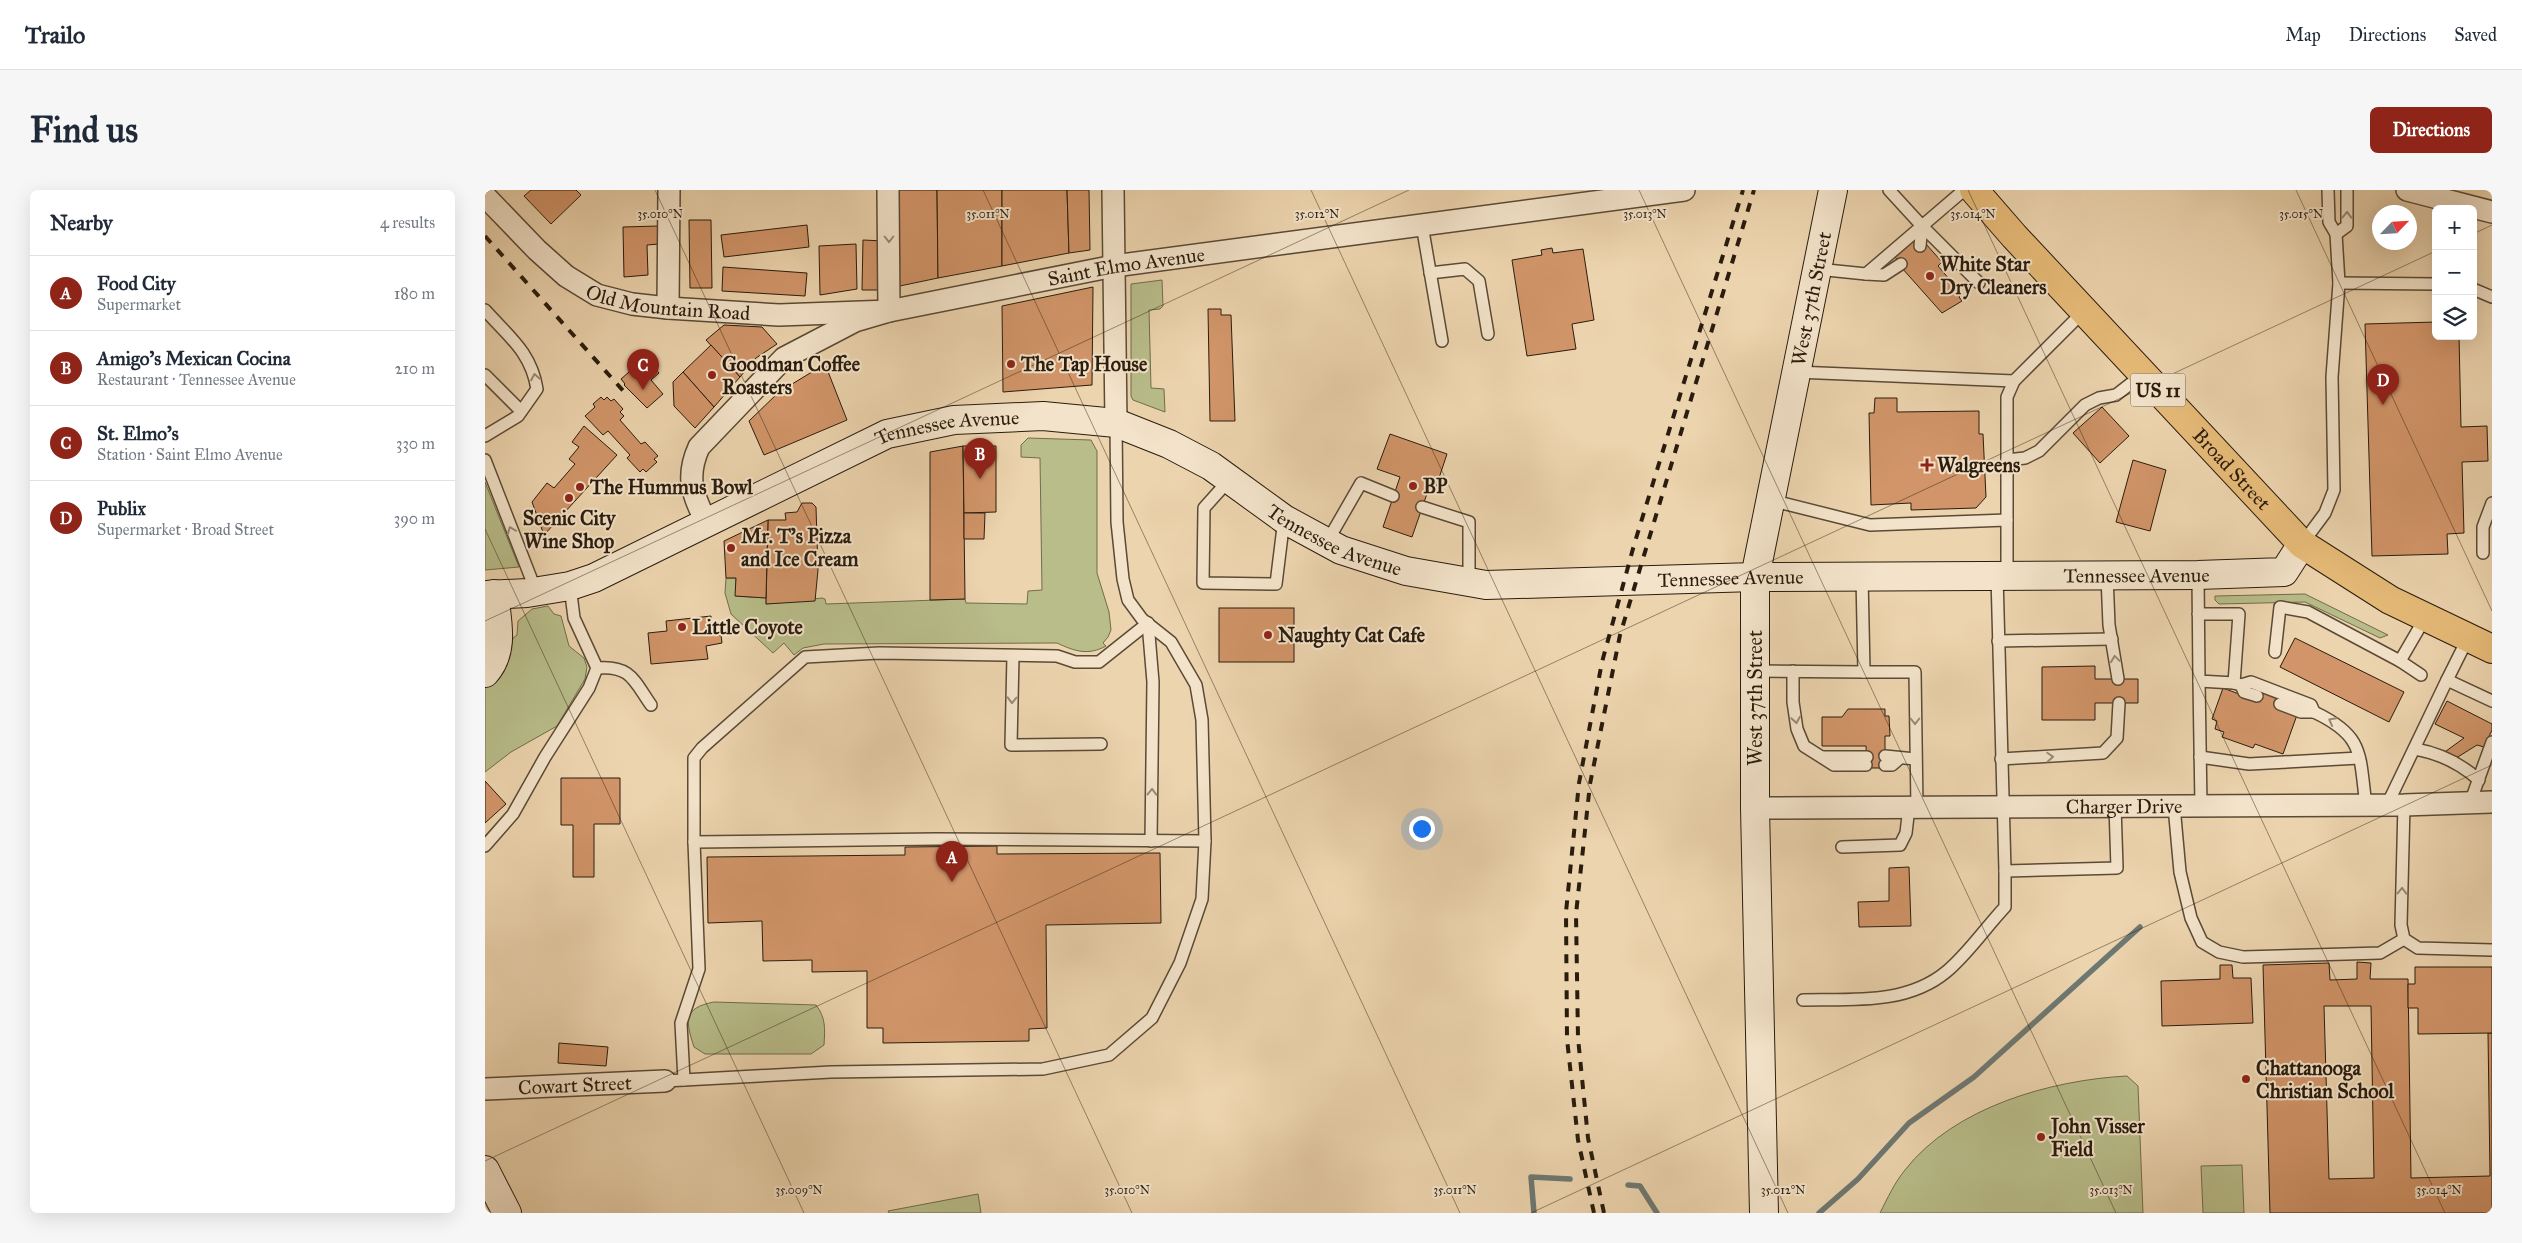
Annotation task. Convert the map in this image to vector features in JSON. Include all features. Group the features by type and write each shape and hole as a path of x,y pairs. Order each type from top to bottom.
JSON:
{"main road":[{"name":"West 37th Street","path":"1764,1213 1755,808 1755,577 1833,190"},
{"name":"Broad Street","path":"1974,190 2014,236 2302,544 2390,600 2492,650"},
{"name":"Tennessee Avenue","path":"485,673 493,663 498,645 490,594 536,591 570,586 609,571 893,433 964,419 1043,416 1116,423 1169,444 1211,466 1284,518 1341,550 1406,571 1486,585 1755,577 2107,576 2284,572 2302,544"},
{"path":"485,1170 507,1213"}],"street":[{"path":"668,308 669,190"},
{"path":"889,190 889,311"},
{"path":"1113,190 1116,423"},
{"name":"Saint Elmo Avenue","path":"707,524 693,494 691,477 693,460 699,447 784,358 855,322 889,311 1114,266 1684,190"},
{"path":"2407,190 2492,212"},
{"name":"Old Mountain Road","path":"485,196 537,250 566,276 597,295 632,304 668,308 779,315 889,311"},
{"name":"Charger Drive","path":"1755,808 2396,805 2492,802"},
{"name":"Cowart Street","path":"485,1089 675,1081"}],"lane":[{"path":"1889,190 1979,283"},
{"path":"1866,274 1965,190"},
{"path":"2302,544 2325,513 2334,490 2332,377 2339,283 2336,234 2329,222 2329,190"},
{"path":"2336,234 2347,226 2347,190"},
{"path":"1422,225 1442,342"},
{"path":"1920,246 1922,226"},
{"path":"1817,269 1884,275 1901,264"},
{"path":"1430,273 1465,269 1479,281 1489,334"},
{"path":"2339,283 2432,284"},
{"path":"2477,291 2492,297"},
{"path":"485,310 528,358 534,370 537,389 518,416 485,436"},
{"path":"1803,1000 1881,999 1898,995 1929,983 1947,972 2005,907 1998,641 2007,520 2007,397 2015,381 2084,311"},
{"path":"1796,372 2015,381"},
{"path":"485,374 521,411"},
{"path":"2007,460 2025,458 2039,451 2085,405 2099,398 2116,395 2143,374"},
{"path":"1116,423 1117,522 1123,579 1128,600 1147,623 1171,642 1196,685 1202,720 1205,841 1202,899 1180,963 1152,1018 1109,1055 1043,1069 831,1072 675,1081 681,1023 699,969 693,758 702,748 805,657 879,654 1057,656 1075,662 1099,662 1147,623"},
{"path":"485,460 536,591"},
{"path":"1230,480 1204,508 1203,583 1276,584 1284,518"},
{"path":"1327,542 1361,483 1393,496"},
{"path":"1770,500 1870,525 2007,520"},
{"path":"2483,554 2483,527 2492,503"},
{"path":"1422,507 1469,522 1469,582"},
{"path":"2198,575 2201,806"},
{"path":"2107,576 2109,624 2118,679"},
{"path":"1862,577 1864,672"},
{"path":"485,846 513,814 545,757 589,688 597,668 574,618 570,586"},
{"path":"2275,652 2280,607 2308,612 2399,661 2421,675"},
{"path":"2198,614 2239,614 2237,684 2245,692 2257,696"},
{"path":"2399,661 2425,618"},
{"path":"1147,623 1153,682 1151,841"},
{"path":"2468,638 2415,749 2396,805 2401,925 2405,939 2418,948 2492,950"},
{"path":"1998,641 2112,639"},
{"path":"1013,656 1011,745 1101,744"},
{"path":"597,668 614,666 629,674 651,705"},
{"path":"1755,671 1915,672 1913,807 1906,832 1900,845 1842,847"},
{"path":"1793,671 1793,702 1797,729 1804,746 1834,765 1867,761"},
{"path":"2199,680 2237,684 2251,682 2311,705 2314,712"},
{"path":"2447,680 2492,702"},
{"path":"2001,760 2103,752 2117,738 2119,703"},
{"path":"2279,704 2301,712 2314,712 2337,723 2353,738 2359,758 2366,805"},
{"path":"2470,803 2492,742"},
{"path":"2415,749 2432,752 2470,772 2479,780"},
{"path":"2200,757 2249,764 2359,758"},
{"path":"1885,761 1892,765 1900,758 1915,760"},
{"path":"2005,871 2117,868 2115,806"},
{"path":"2174,806 2180,872 2191,918 2202,942 2219,952 2243,957 2380,953 2405,939"},
{"path":"694,842 936,839 1205,841"}],"green space":[{"path":"1162,280 1163,306 1160,309 1149,310 1151,388 1164,389 1165,412 1133,400 1131,396 1131,284"},
{"path":"1028,438 1091,440 1097,451 1097,573 1109,612 1111,630 1103,643 1106,646 1087,652 1075,650 1057,643 824,644 803,648 794,655 784,643 773,653 731,614 725,593 726,578 736,578 736,596 766,598 766,604 822,598 825,599 826,604 965,599 966,603 1027,604 1028,591 1042,590 1040,458 1021,457 1021,445"},
{"path":"485,482 519,567 485,570"},
{"path":"2305,594 2388,635 2380,638 2305,602 2219,604 2215,600 2215,596"},
{"path":"548,606 554,614 561,616 569,646 584,658 587,667 585,679 557,726 511,752 485,772 485,686 501,670 507,659 513,638 517,635 518,621 532,609"},
{"path":"714,1002 816,1005 823,1019 825,1029 824,1045 811,1054 705,1054 694,1047 689,1030 689,1017 696,1008"},
{"name":"John Visser Field","path":"2127,1076 2138,1086 2143,1213 1880,1213 1901,1175 1925,1148 1950,1129 1977,1114 2006,1101 2036,1091 2067,1084"},
{"path":"2242,1165 2244,1213 2203,1213 2201,1166"},
{"path":"978,1194 981,1213 889,1213 888,1211"}],"building":[{"path":"531,190 576,190 581,195 551,224 524,196"},
{"path":"897,190 937,190 938,278 895,287"},
{"path":"937,190 1002,190 1002,266 938,278"},
{"path":"1002,190 1067,190 1069,253 1002,266"},
{"path":"1067,190 1089,190 1090,250 1069,253"},
{"path":"689,220 711,220 712,288 690,288"},
{"path":"807,225 809,247 724,257 721,235"},
{"path":"658,226 659,244 647,245 648,275 624,277 623,227"},
{"path":"1914,238 1922,248 1926,244 1942,262 1938,266 1962,294 1959,297 1962,301 1942,313 1901,267 1903,266 1894,256"},
{"path":"863,240 884,241 883,290 862,290"},
{"path":"856,244 857,289 820,295 819,246"},
{"path":"1552,248 1553,253 1583,249 1594,320 1572,324 1576,349 1527,356 1512,260 1542,255 1541,250"},
{"path":"723,267 807,273 805,296 722,291"},
{"path":"1093,287 1092,385 1003,392 1002,306"},
{"path":"1208,309 1221,309 1221,315 1231,315 1235,421 1210,421"},
{"path":"2432,322 2432,340 2459,340 2461,427 2487,426 2488,461 2462,462 2464,533 2447,534 2448,554 2372,556 2365,324"},
{"path":"724,325 762,327 777,344 756,358 740,377 706,340"},
{"name":"Goodman Coffee Roasters","path":"711,345 740,377 714,407 683,372"},
{"path":"651,364 659,373 651,380 663,394 647,408 624,385 621,379 637,365 643,372"},
{"path":"825,364 847,420 764,455 749,421 779,392"},
{"path":"683,372 714,407 695,428 674,406 673,382"},
{"path":"601,397 604,400 607,397 611,401 614,399 623,409 620,412 624,416 620,420 641,444 645,442 658,456 654,459 657,462 646,472 643,469 640,472 627,458 630,455 608,431 603,435 585,416 595,407 593,404"},
{"name":"Walgreens","path":"1875,398 1897,398 1897,412 1979,411 1979,434 1983,434 1986,497 1976,508 1911,510 1911,503 1871,505 1869,413 1874,413"},
{"path":"2102,407 2129,436 2100,463 2073,433"},
{"path":"584,426 617,455 544,535 532,502 547,483 554,488 575,464 569,459 579,447 572,442"},
{"name":"BP","path":"1390,434 1447,454 1436,487 1430,485 1412,537 1383,527 1400,477 1377,469"},
{"path":"963,446 965,599 930,600 930,452"},
{"path":"963,446 996,446 996,512 964,513"},
{"path":"2133,460 2166,470 2150,531 2116,522"},
{"path":"802,503 812,503 816,507 818,570 815,601 766,604 768,520 786,520 785,513 797,512"},
{"path":"964,513 985,513 984,539 964,539"},
{"path":"768,520 766,598 735,596 736,578 726,578 724,541"},
{"path":"1219,608 1294,608 1294,662 1219,662"},
{"path":"711,616 712,635 721,635 722,643 706,646 708,659 651,664 648,633 667,631 666,621"},
{"path":"2295,638 2404,692 2389,722 2280,667"},
{"path":"2095,666 2095,679 2138,679 2138,703 2095,703 2095,720 2042,720 2042,667"},
{"path":"2223,688 2255,700 2259,689 2282,696 2297,715 2283,754 2255,744 2253,748 2222,737 2224,732 2215,729 2217,721 2212,719"},
{"path":"2447,701 2492,724 2492,730 2484,747 2477,745 2453,760 2442,754 2464,738 2435,724"},
{"path":"1848,709 1885,709 1885,716 1889,716 1890,736 1885,736 1885,768 1867,768 1866,746 1822,746 1822,717 1842,717"},
{"path":"561,778 620,778 620,824 594,824 594,877 573,877 573,825 561,825"},
{"path":"485,781 506,804 485,823"},
{"path":"997,846 997,854 1160,853 1161,923 1046,925 1047,1028 1029,1029 1029,1041 883,1043 883,1028 867,1028 867,971 812,972 812,960 763,961 762,921 708,923 707,857 905,855 905,847"},
{"path":"1909,867 1911,926 1859,927 1858,902 1889,901 1889,868"},
{"path":"2357,962 2371,963 2370,979 2408,979 2411,1178 2490,1176 2488,1033 2492,1033 2492,1213 2270,1213 2263,965 2329,963 2330,980 2357,979","holes":["2324,1006 2371,1006 2374,1178 2329,1179"]},
{"path":"2220,965 2232,965 2233,978 2251,978 2253,1023 2162,1026 2161,981 2220,979"},
{"path":"2415,967 2492,967 2492,1033 2418,1034 2418,1008 2408,1008 2408,984 2415,984"},
{"path":"559,1043 608,1047 606,1066 558,1063"}],"waterway":[{"path":"1819,1213 1858,1179 1909,1123 1974,1077 2140,927"},
{"path":"1534,1213 1531,1177 1570,1179"},
{"path":"1628,1185 1640,1186 1657,1213"}],"railway":[{"path":"1594,1213 1578,1140 1567,1039 1566,912 1579,783 1602,662 1634,545 1743,190"},
{"path":"1604,1213 1588,1138 1578,1038 1576,914 1590,784 1620,635 1754,190"},
{"path":"485,236 626,394"}],"place":[{"name":"White Star Dry Cleaners","path":"1930,276"},
{"name":"The Tap House","path":"1011,364"},
{"name":"Goodman Coffee Roasters","path":"712,375"},
{"name":"St. Elmo's","path":"643,390"},
{"name":"Publix","path":"2383,405"},
{"name":"Walgreens","path":"1927,465"},
{"name":"Amigo's Mexican Cocina","path":"980,479"},
{"name":"BP","path":"1413,486"},
{"name":"The Hummus Bowl","path":"580,487"},
{"name":"Scenic City Wine Shop","path":"569,498"},
{"name":"Mr. T's Pizza and Ice Cream","path":"731,548"},
{"name":"Little Coyote","path":"682,627"},
{"name":"Naughty Cat Cafe","path":"1268,635"},
{"name":"Food City","path":"952,882"},
{"name":"Chattanooga Christian School","path":"2246,1079"},
{"name":"John Visser Field","path":"2041,1137"}]}
